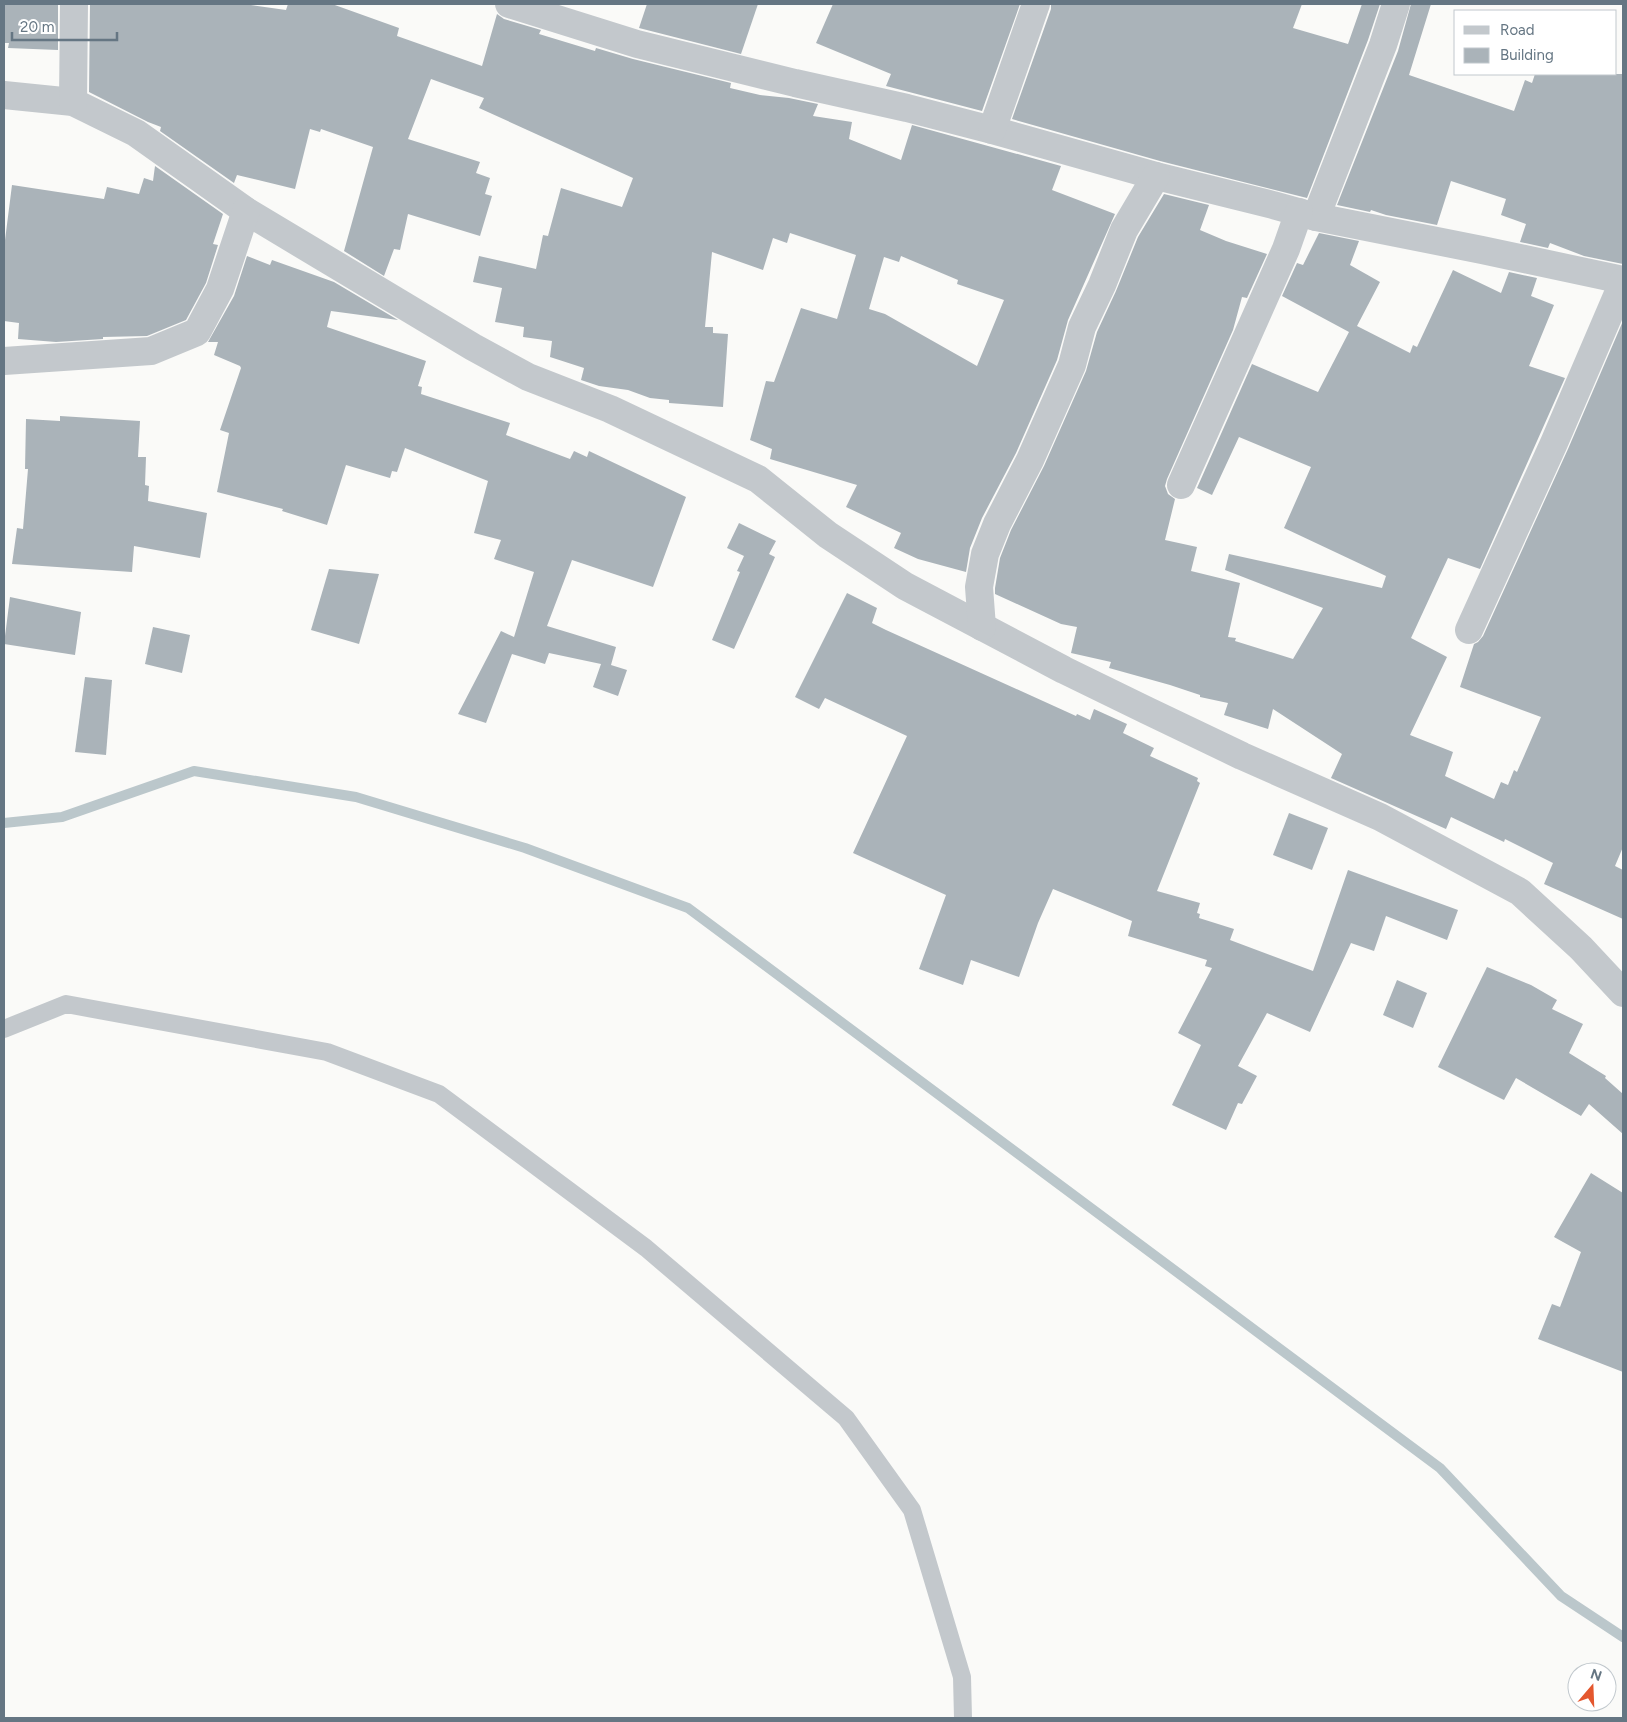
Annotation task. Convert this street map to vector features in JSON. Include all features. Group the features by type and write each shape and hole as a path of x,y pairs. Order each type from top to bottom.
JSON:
{"street":[{"path":"73,102 74,4"},
{"path":"509,4 637,44 795,83 907,108 1156,176 1308,214 1623,281 1554,443 1469,630"},
{"path":"992,130 1036,4"},
{"path":"1181,485 1286,249 1308,214 1383,45 1396,4"},
{"path":"4,94 73,102 136,133 246,211 473,347 528,377 610,409 758,479 828,535 905,586 1064,670 1233,752 1380,817 1520,892 1580,948 1623,993"},
{"path":"982,627 979,587 985,554 996,524 1030,460 1072,365 1082,327 1102,285 1124,230 1156,176"},
{"path":"4,361 151,351 197,332 220,289 246,211"}],"lane":[{"path":"4,1029 66,1004 327,1052 439,1094 646,1248 846,1418 912,1510 962,1677 963,1718"}],"building":[{"path":"4,4 58,4 58,50 8,48 9,43 4,43"},
{"path":"90,4 244,4 286,10 288,4 332,4 399,28 397,36 482,66 497,14 504,19 541,30 539,34 595,51 596,48 731,83 730,88 760,95 818,104 813,116 852,122 849,139 901,160 912,125 1061,166 1052,190 1115,214 1068,320 1057,360 1016,453 982,518 970,548 966,572 918,559 894,548 901,533 846,507 857,485 770,459 772,449 750,440 766,381 774,382 801,308 837,319 856,255 790,233 787,243 773,238 763,270 712,252 705,327 713,327 713,333 728,334 723,407 669,403 669,400 650,398 628,390 599,386 581,380 584,368 550,357 552,341 523,337 524,327 495,322 502,288 473,282 479,256 536,269 543,235 548,236 561,188 622,207 633,178 479,108 484,98 431,79 408,139 480,162 476,173 490,178 485,194 492,196 480,236 408,214 400,250 394,249 384,276 344,251 373,147 321,129 320,132 310,129 295,189 237,175 234,183 160,131 161,127 89,92","holes":["901,256 958,280 957,284 1004,300 977,366 885,314 869,309 884,257 899,262"]},
{"path":"647,4 758,4 741,54 639,28"},
{"path":"833,4 1020,4 982,111 886,86 891,74 816,43"},
{"path":"1051,4 1302,4 1293,28 1348,44 1362,4 1380,4 1307,198 1160,161 1012,119 1051,9"},
{"path":"1411,4 1431,4 1409,75 1514,111 1525,80 1532,83 1535,75 1623,74 1623,264 1584,256 1550,243 1548,248 1520,242 1526,224 1501,215 1506,199 1451,181 1437,225 1386,215 1371,210 1370,212 1337,205 1398,51"},
{"path":"155,166 223,214 213,244 218,245 206,283 186,320 147,336 103,337 103,339 56,342 18,339 19,323 4,321 4,248 12,185 104,199 107,187 139,194 144,178 153,181"},
{"path":"1164,194 1209,205 1200,230 1226,241 1267,254 1247,298 1242,297 1233,330 1167,479 1165,486 1168,494 1175,499 1165,540 1197,547 1191,571 1240,583 1228,637 1236,638 1235,641 1293,659 1323,608 1225,570 1229,554 1382,588 1386,576 1284,528 1311,467 1239,437 1212,495 1197,488 1252,364 1318,392 1349,332 1282,296 1297,263 1303,265 1319,233 1359,241 1350,265 1380,282 1357,326 1410,353 1413,345 1417,347 1453,270 1501,293 1509,272 1537,278 1531,296 1554,305 1529,366 1565,378 1480,569 1448,558 1411,638 1447,657 1410,735 1453,752 1445,776 1494,799 1501,782 1508,785 1514,770 1517,772 1541,717 1460,687 1474,644 1483,636 1568,449 1623,321 1623,847 1615,866 1623,870 1623,919 1544,884 1553,863 1505,839 1504,842 1451,817 1446,829 1331,778 1342,754 1273,709 1268,729 1224,715 1228,703 1200,697 1200,695 1170,685 1109,668 1111,662 1071,653 1077,627 1061,624 995,594 1000,558 1011,530 1044,466 1086,371 1097,332 1138,237"},
{"path":"247,256 270,265 272,260 334,282 398,320 331,311 327,327 426,361 418,386 422,387 421,394 510,423 506,435 570,459 574,451 587,457 589,451 686,497 653,587 572,560 547,626 616,647 611,665 627,670 618,696 593,687 601,664 549,653 545,664 512,654 486,723 458,714 501,631 514,637 534,572 494,559 501,540 474,533 488,481 405,448 397,472 392,471 390,478 346,465 327,525 282,511 283,509 217,492 229,433 220,430 241,368 214,355 218,342 208,342 234,296"},
{"path":"60,416 140,421 138,457 146,457 145,485 149,486 148,501 207,513 200,558 134,546 132,572 12,564 17,528 23,529 28,469 25,469 26,419 60,421"},
{"path":"739,523 776,541 769,554 775,557 734,649 712,640 740,572 737,571 744,556 727,548"},
{"path":"329,569 379,574 359,644 311,630"},
{"path":"847,593 877,608 872,623 1076,716 1077,714 1090,720 1094,709 1127,724 1123,733 1154,748 1150,756 1198,778 1197,781 1200,783 1157,891 1200,903 1197,913 1200,914 1199,918 1234,929 1230,940 1313,971 1348,870 1458,910 1447,940 1386,916 1374,951 1351,943 1310,1032 1267,1013 1238,1066 1257,1076 1242,1104 1238,1103 1226,1130 1172,1105 1201,1045 1178,1033 1212,968 1205,966 1207,960 1128,936 1132,921 1053,889 1038,923 1019,977 971,960 963,985 919,969 946,895 853,853 907,736 825,698 819,709 795,697"},
{"path":"10,597 81,612 75,655 4,644"},
{"path":"153,627 190,635 182,673 145,664"},
{"path":"85,677 112,680 106,755 75,752"},
{"path":"1289,813 1328,828 1312,870 1273,855"},
{"path":"1487,967 1531,985 1557,1000 1552,1009 1583,1024 1569,1053 1606,1076 1605,1078 1623,1094 1623,1134 1589,1104 1581,1116 1516,1078 1504,1100 1438,1067"},
{"path":"1397,980 1427,993 1413,1028 1383,1015"},
{"path":"1591,1173 1623,1193 1623,1372 1538,1339 1552,1304 1560,1307 1581,1252 1554,1237"}],"waterway":[{"path":"4,823 62,817 194,771 356,797 525,848 688,908 1440,1468 1561,1596 1623,1637"}]}
